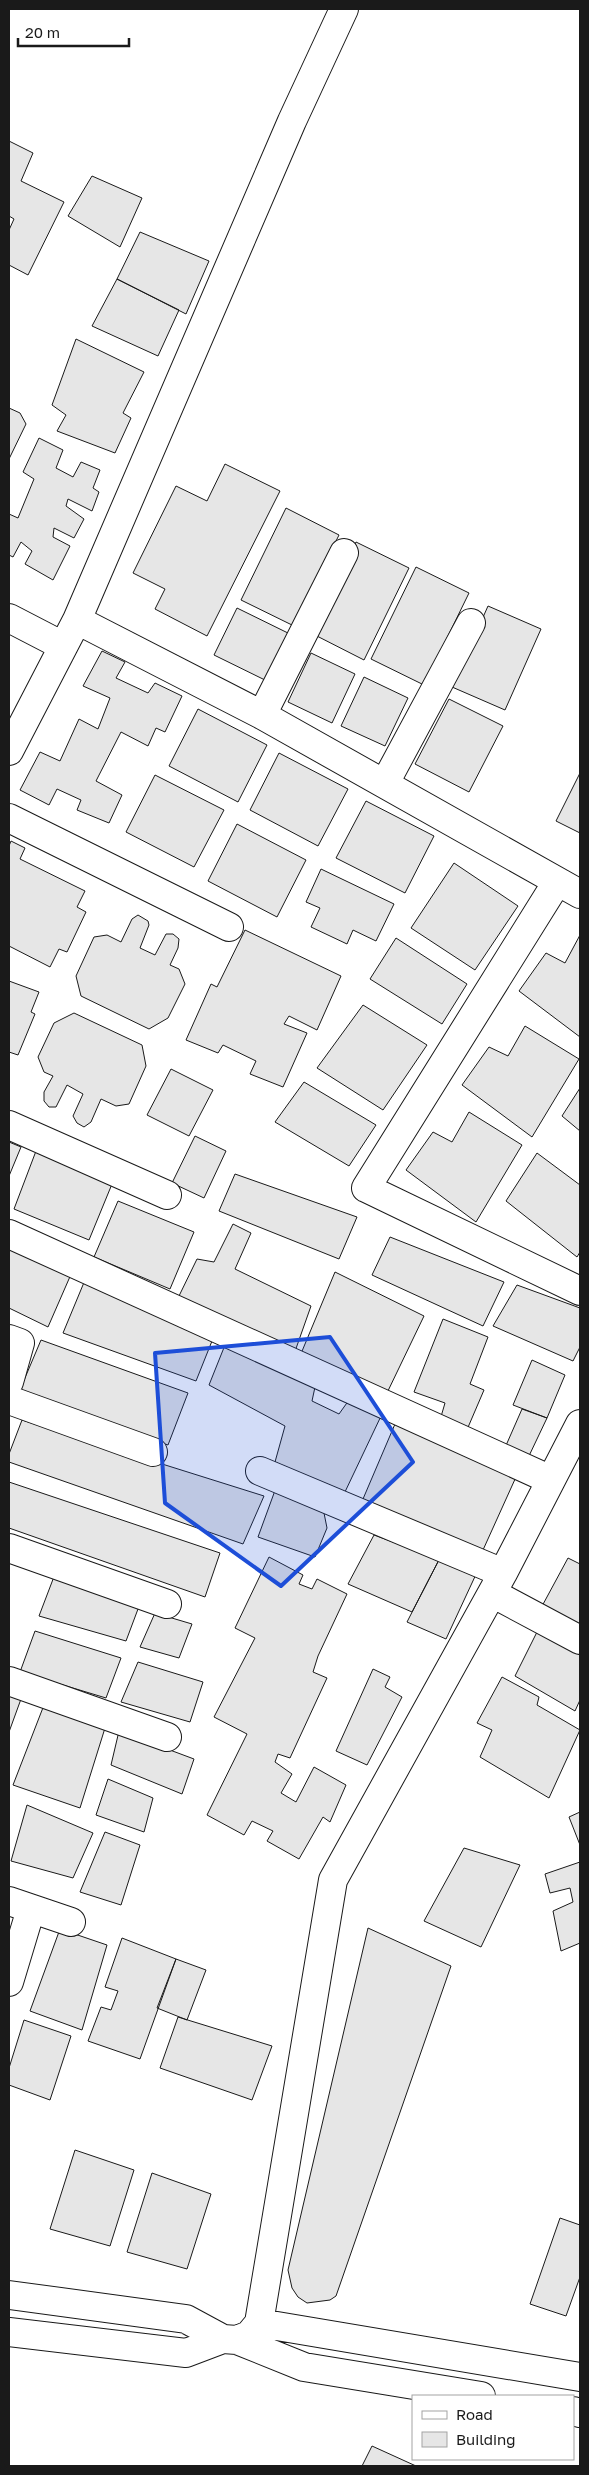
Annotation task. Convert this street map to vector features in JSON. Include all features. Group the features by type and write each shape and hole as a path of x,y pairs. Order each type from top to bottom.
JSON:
{"street":[{"path":"9,751 77,620 288,130 344,9"},
{"path":"262,715 344,553"},
{"path":"9,618 63,646"},
{"path":"77,620 262,715 569,888 366,1188 580,1291"},
{"path":"385,783 471,623"},
{"path":"9,818 229,927"},
{"path":"9,1125 167,1195"},
{"path":"9,1234 564,1470"},
{"path":"9,1339 20,1344 9,1382"},
{"path":"9,1400 153,1452"},
{"path":"9,2332 186,2353 249,2335 259,2323 333,1880 498,1583 564,1470 580,1424"},
{"path":"260,1471 498,1583 580,1640"},
{"path":"9,1548 167,1604"},
{"path":"9,1681 167,1737"},
{"path":"9,1982 20,1905 71,1922"},
{"path":"9,2295 186,2319 230,2340 304,2367 475,2395"},
{"path":"259,2323 580,2377"}],"highlighted area":[{"path":"330,1337 413,1462 281,1586 165,1503 155,1353"}],"building":[{"path":"9,141 33,153 21,181 64,202 28,275 9,265 9,230 14,219 9,216"},
{"path":"92,176 142,198 120,247 68,216"},
{"path":"140,232 209,261 186,314 117,279"},
{"path":"117,279 179,310 158,356 92,326"},
{"path":"76,339 144,372 123,413 131,418 115,453 57,431 66,415 52,405"},
{"path":"9,408 20,413 26,424 9,459"},
{"path":"39,438 63,450 56,468 73,477 81,462 100,470 93,488 99,492 92,511 68,499 66,506 84,519 74,538 54,528 53,537 70,546 53,580 25,564 32,551 21,542 13,557 9,555 9,514 18,518 34,479 23,472"},
{"path":"225,464 280,491 207,636 155,609 165,589 133,573 176,486 207,501"},
{"path":"286,508 339,535 294,626 241,600"},
{"path":"356,542 409,568 364,660 311,633"},
{"path":"416,567 469,593 424,685 371,659"},
{"path":"488,606 541,629 505,710 452,687"},
{"path":"237,608 292,635 269,682 214,655"},
{"path":"102,651 125,662 116,678 148,693 155,683 182,696 165,732 156,728 148,746 121,732 96,781 122,795 109,823 77,810 81,800 57,789 49,805 20,790 40,752 60,761 79,719 98,729 110,698 83,686"},
{"path":"311,653 355,674 332,723 288,702"},
{"path":"364,677 408,698 385,746 341,726"},
{"path":"449,699 503,726 469,792 415,764"},
{"path":"198,709 267,745 238,802 169,766"},
{"path":"279,753 348,789 318,846 250,810"},
{"path":"580,773 580,833 556,821"},
{"path":"155,775 224,810 194,867 126,832"},
{"path":"366,801 434,836 405,893 336,858"},
{"path":"237,824 306,860 277,917 208,881"},
{"path":"11,841 25,848 20,859 85,891 77,907 86,912 67,952 59,949 50,967 9,946 9,846"},
{"path":"454,863 518,906 475,970 411,928"},
{"path":"321,869 394,904 376,941 353,930 347,944 311,927 320,908 306,902"},
{"path":"138,915 148,921 149,925 140,948 155,955 166,934 173,934 179,939 178,948 170,965 179,969 185,984 168,1018 149,1029 81,996 76,976 94,937 107,935 121,942 132,919"},
{"path":"245,930 341,976 317,1030 289,1016 284,1024 307,1033 283,1087 250,1074 256,1061 223,1045 218,1053 186,1040 211,984 217,987"},
{"path":"580,935 580,1037 519,991 546,953 565,963"},
{"path":"396,938 467,984 442,1024 370,979"},
{"path":"9,981 39,992 31,1012 35,1014 18,1055 9,1052"},
{"path":"363,1005 427,1045 383,1110 317,1068"},
{"path":"74,1013 142,1045 146,1066 129,1104 116,1106 101,1099 91,1122 84,1127 77,1123 73,1116 83,1094 67,1085 56,1107 49,1107 44,1101 44,1092 53,1076 44,1072 38,1057 54,1023"},
{"path":"525,1026 579,1059 532,1137 462,1085 489,1047 508,1056"},
{"path":"171,1069 213,1090 189,1136 147,1115"},
{"path":"304,1082 376,1125 349,1166 275,1122"},
{"path":"580,1088 580,1131 562,1116"},
{"path":"469,1112 522,1145 476,1222 406,1170 433,1132 452,1142"},
{"path":"195,1136 226,1151 204,1198 172,1183"},
{"path":"9,1142 21,1147 9,1176"},
{"path":"36,1151 112,1184 89,1240 14,1209"},
{"path":"537,1153 580,1185 580,1252 577,1257 506,1201"},
{"path":"235,1174 357,1217 339,1259 219,1211"},
{"path":"118,1201 194,1232 170,1289 94,1257"},
{"path":"233,1224 251,1233 235,1269 311,1306 293,1357 178,1298 197,1259 214,1262"},
{"path":"390,1237 504,1282 483,1326 372,1275"},
{"path":"9,1243 72,1272 48,1327 9,1308"},
{"path":"335,1272 424,1316 386,1395 300,1356"},
{"path":"85,1280 212,1341 196,1381 63,1333"},
{"path":"517,1285 580,1308 580,1347 573,1361 493,1326"},
{"path":"443,1319 488,1337 470,1384 484,1390 466,1432 440,1420 445,1403 414,1392"},
{"path":"41,1340 188,1393 168,1445 19,1392"},
{"path":"225,1345 315,1387 312,1401 339,1414 349,1400 382,1414 344,1494 275,1462 285,1426 209,1385"},
{"path":"532,1360 565,1375 547,1418 513,1405"},
{"path":"522,1409 547,1418 528,1458 504,1450"},
{"path":"22,1420 264,1496 243,1544 9,1462 9,1454"},
{"path":"395,1424 516,1477 483,1550 360,1506"},
{"path":"9,1482 220,1553 205,1597 9,1528"},
{"path":"277,1485 323,1508 327,1528 315,1557 258,1537"},
{"path":"374,1535 393,1542 396,1535 442,1554 412,1612 348,1584"},
{"path":"442,1554 478,1570 446,1639 407,1622"},
{"path":"269,1557 303,1575 299,1584 312,1589 317,1579 347,1594 318,1656 313,1672 327,1678 290,1758 278,1754 275,1762 292,1774 281,1793 296,1802 314,1767 346,1785 330,1822 323,1817 299,1859 267,1841 273,1831 252,1821 244,1835 207,1815 247,1734 214,1717 255,1638 235,1628"},
{"path":"568,1558 580,1564 580,1628 541,1608"},
{"path":"55,1574 141,1601 126,1641 39,1616"},
{"path":"155,1613 192,1624 179,1658 140,1647"},
{"path":"35,1631 121,1658 106,1698 20,1672"},
{"path":"537,1632 580,1655 580,1700 575,1711 515,1676"},
{"path":"138,1662 203,1682 190,1722 121,1702"},
{"path":"373,1669 390,1677 385,1687 402,1697 367,1765 336,1751"},
{"path":"502,1677 539,1697 537,1705 580,1730 549,1798 480,1757 492,1730 477,1723"},
{"path":"9,1695 21,1699 9,1732"},
{"path":"44,1705 105,1728 80,1808 13,1785"},
{"path":"119,1731 194,1759 182,1794 111,1765"},
{"path":"108,1779 153,1798 144,1832 96,1815"},
{"path":"27,1805 93,1833 73,1878 11,1861"},
{"path":"580,1812 580,1845 569,1817"},
{"path":"105,1832 140,1845 121,1905 80,1892"},
{"path":"464,1848 520,1865 481,1947 424,1921"},
{"path":"580,1862 580,1943 561,1951 553,1911 573,1902 570,1888 550,1893 545,1874"},
{"path":"368,1928 451,1966 336,2296 330,2300 307,2303 298,2297 292,2288 288,2270"},
{"path":"60,1929 107,1945 82,2030 30,2011"},
{"path":"122,1938 176,1959 140,2059 88,2041 101,2007 111,2010 118,1991 105,1987"},
{"path":"176,1959 206,1970 187,2020 157,2008"},
{"path":"178,2017 272,2046 252,2100 160,2068"},
{"path":"24,2020 71,2036 50,2100 9,2085 9,2068"},
{"path":"75,2150 134,2170 110,2246 50,2229"},
{"path":"152,2173 211,2194 187,2269 127,2252"},
{"path":"560,2218 580,2225 580,2277 566,2316 530,2304"},
{"path":"372,2446 416,2466 362,2466"}]}
